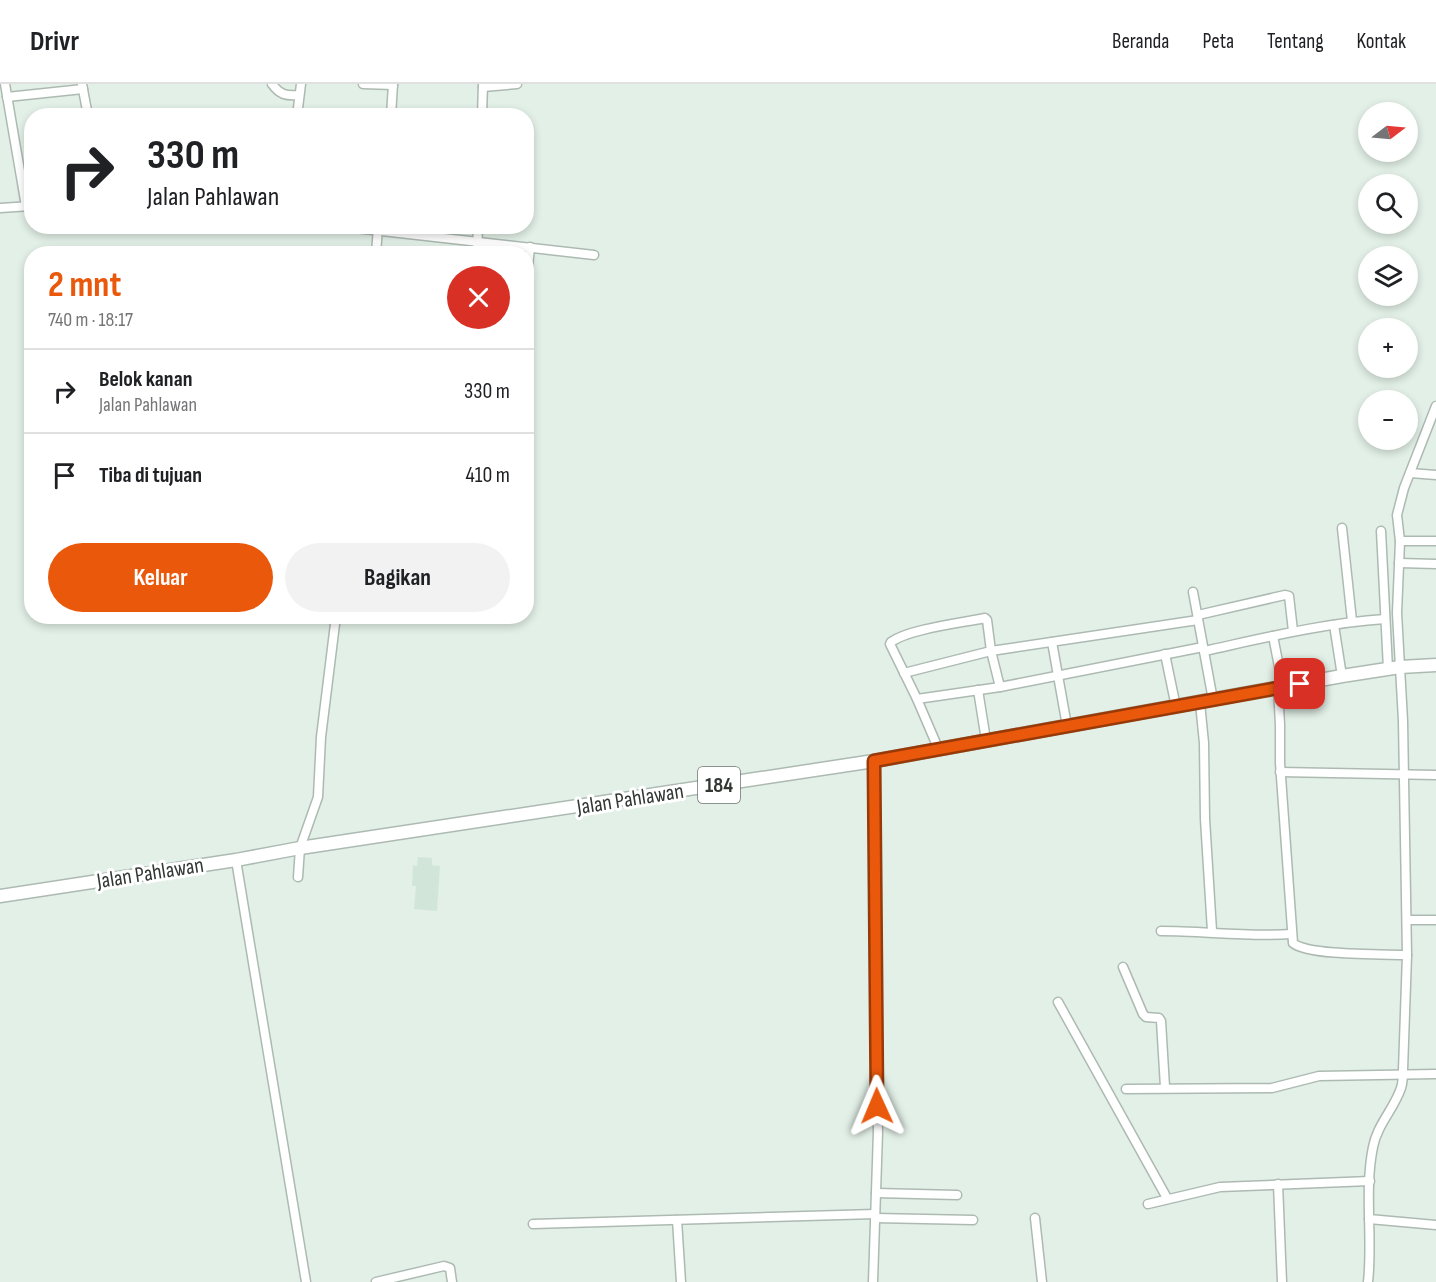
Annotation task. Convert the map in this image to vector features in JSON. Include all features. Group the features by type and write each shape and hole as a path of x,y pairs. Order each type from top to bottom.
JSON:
{"main road":[{"name":"Jalan Pahlawan","path":"0,896 874,761 1342,676 1394,668 1436,665"}],"street":[{"path":"5,84 24,181"},
{"path":"272,84 277,92 283,95 299,95"},
{"path":"298,108 301,84"},
{"path":"363,84 393,85 392,108"},
{"path":"482,108 483,86 517,84"},
{"path":"7,96 82,86 86,108"},
{"path":"0,208 24,206"},
{"path":"419,234 521,246"},
{"path":"477,234 477,246"},
{"path":"534,248 594,255"},
{"path":"1394,668 1400,541 1397,515 1404,488 1436,406"},
{"path":"1410,473 1436,475"},
{"path":"1342,528 1352,621"},
{"path":"1368,1282 1373,1147 1377,1132 1402,1086 1407,955 1404,774 1394,668 1385,619 1381,531"},
{"path":"1400,541 1436,541"},
{"path":"1399,563 1436,564"},
{"path":"1193,592 1203,649 1207,701 1204,743 1205,819 1212,932"},
{"path":"904,673 991,651 1198,617 1285,595 1288,596 1293,632"},
{"path":"938,748 891,642 923,630 985,618 1000,687"},
{"path":"917,699 1000,687 1165,654 1352,621 1385,619"},
{"path":"298,877 300,848 318,796 321,737 335,624"},
{"path":"1334,625 1342,676"},
{"path":"1273,636 1281,688 1280,772 1293,944 1301,948 1338,952 1407,955"},
{"path":"1052,642 1067,726"},
{"path":"1165,654 1176,707"},
{"path":"978,690 987,740"},
{"path":"873,1282 878,1132 874,761"},
{"path":"1280,772 1436,775"},
{"path":"236,860 306,1282"},
{"path":"1407,920 1436,920"},
{"path":"1161,931 1271,935 1291,933"},
{"path":"1123,967 1143,1014 1146,1017 1159,1018 1161,1021 1165,1087"},
{"path":"1058,1002 1167,1198"},
{"path":"1126,1089 1272,1088 1312,1077 1436,1074"},
{"path":"1148,1204 1220,1187 1370,1181"},
{"path":"1278,1184 1282,1282"},
{"path":"876,1193 957,1195"},
{"path":"533,1224 875,1216 973,1220"},
{"path":"1035,1218 1042,1282"},
{"path":"1369,1219 1436,1225"},
{"path":"677,1220 681,1282"},
{"path":"376,1282 394,1280 444,1266 450,1268 452,1282"}],"shaded area":[{"path":"418,857 432,858 432,865 440,866 437,911 414,909 416,886 412,886 413,865 417,866"}],"route":[{"path":"877,1106 874,761 1300,684"}]}
